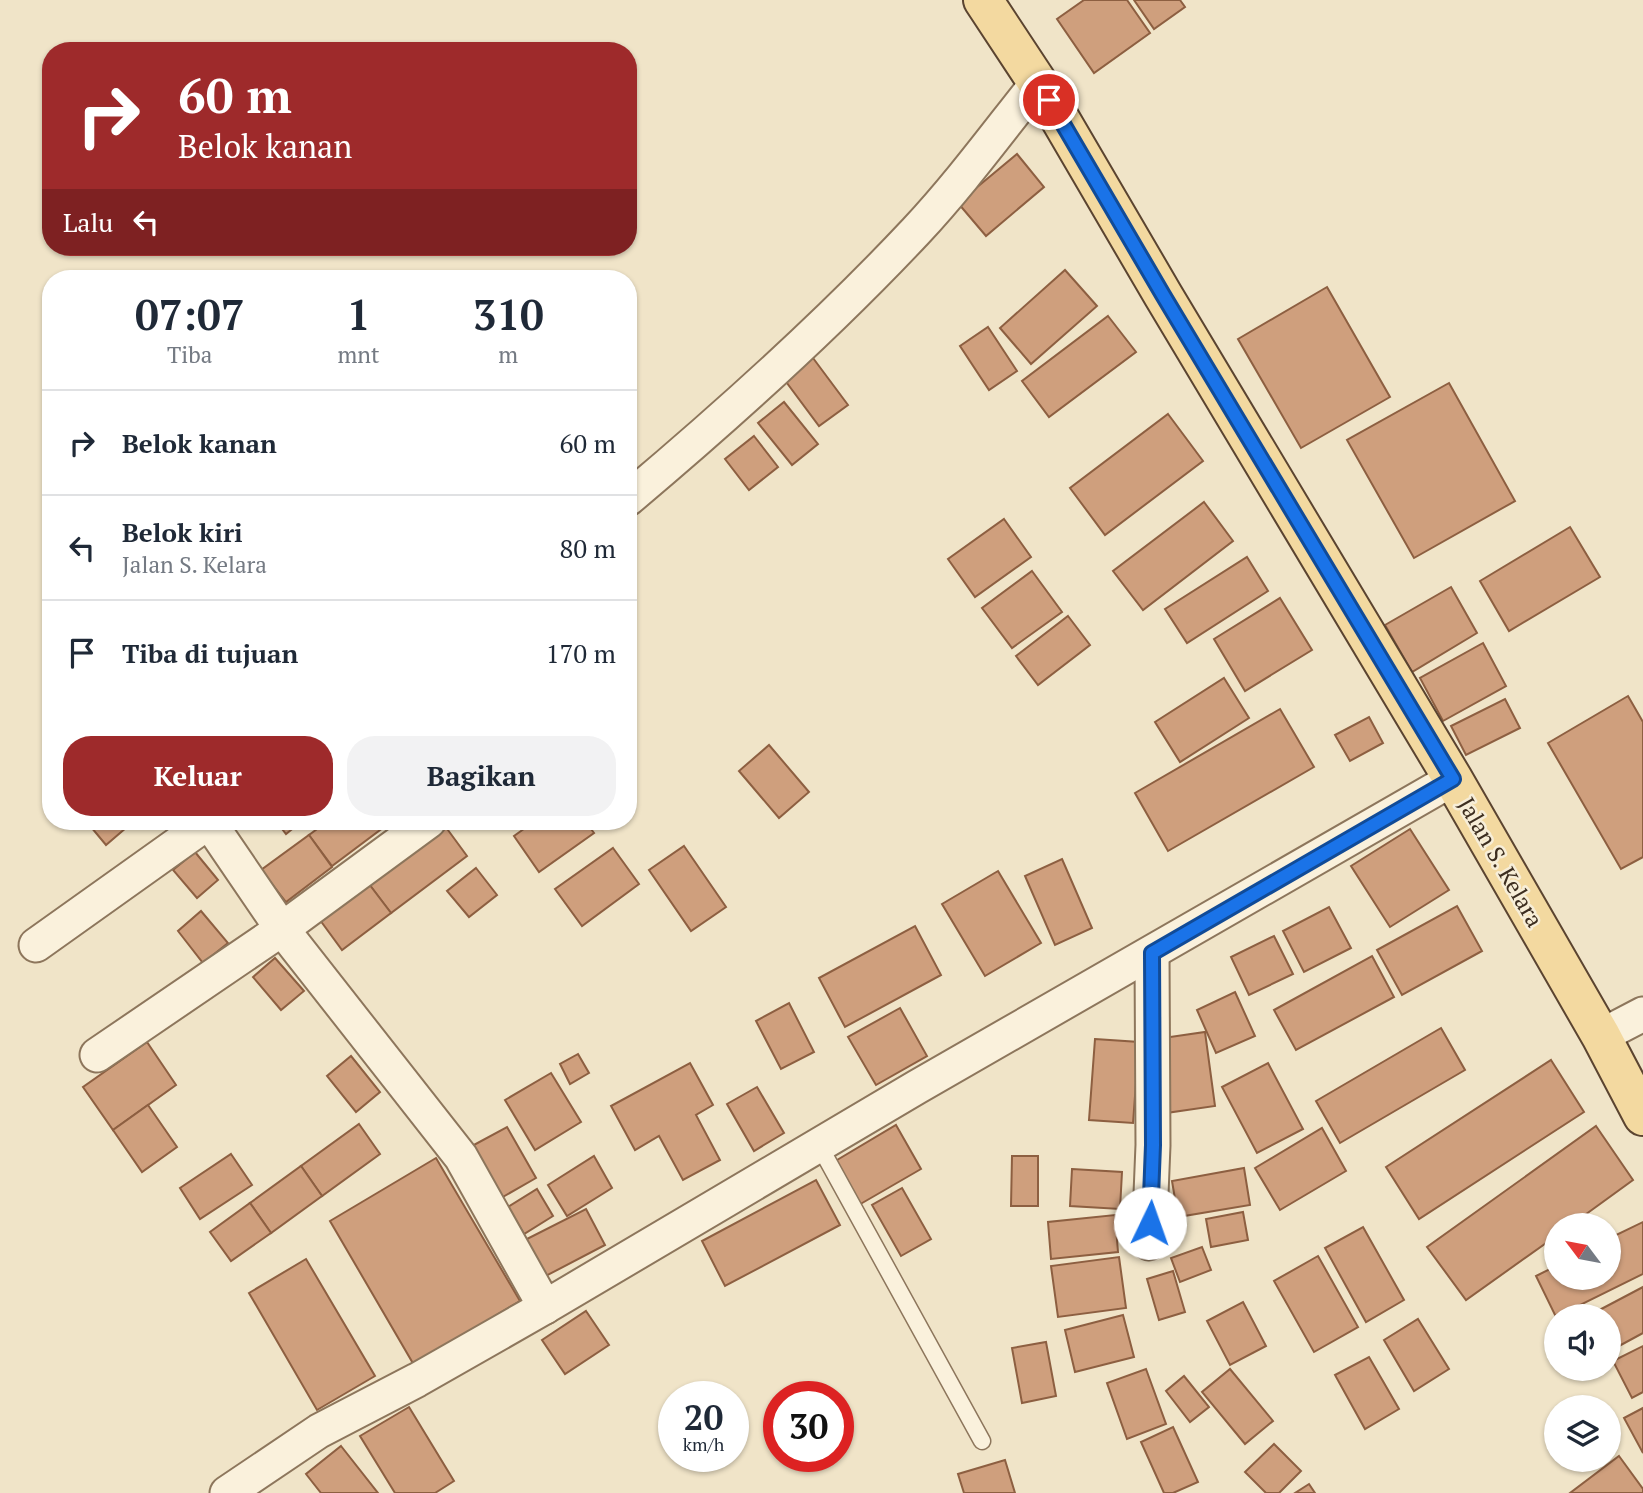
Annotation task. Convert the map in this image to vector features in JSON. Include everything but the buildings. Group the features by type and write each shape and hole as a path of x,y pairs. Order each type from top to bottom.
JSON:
{"main road":[{"name":"Jalan S. Kelara","path":"983,0 1038,82 1453,779 1601,1036 1643,1116"}],"street":[{"path":"637,491 741,403 833,317 919,229 1038,82"},
{"path":"227,1493 319,1431 545,1307 819,1144 1453,779"},
{"path":"36,945 197,830"},
{"path":"216,830 282,929 461,1157 545,1307"},
{"path":"97,1055 282,929 417,830"},
{"path":"1149,1243 1153,1145 1152,953"},
{"path":"1601,1036 1643,1014"}],"lane":[{"path":"819,1144 982,1441"}],"route":[{"path":"1049,100 1453,779 1152,953 1153,1145 1150,1223"}]}
